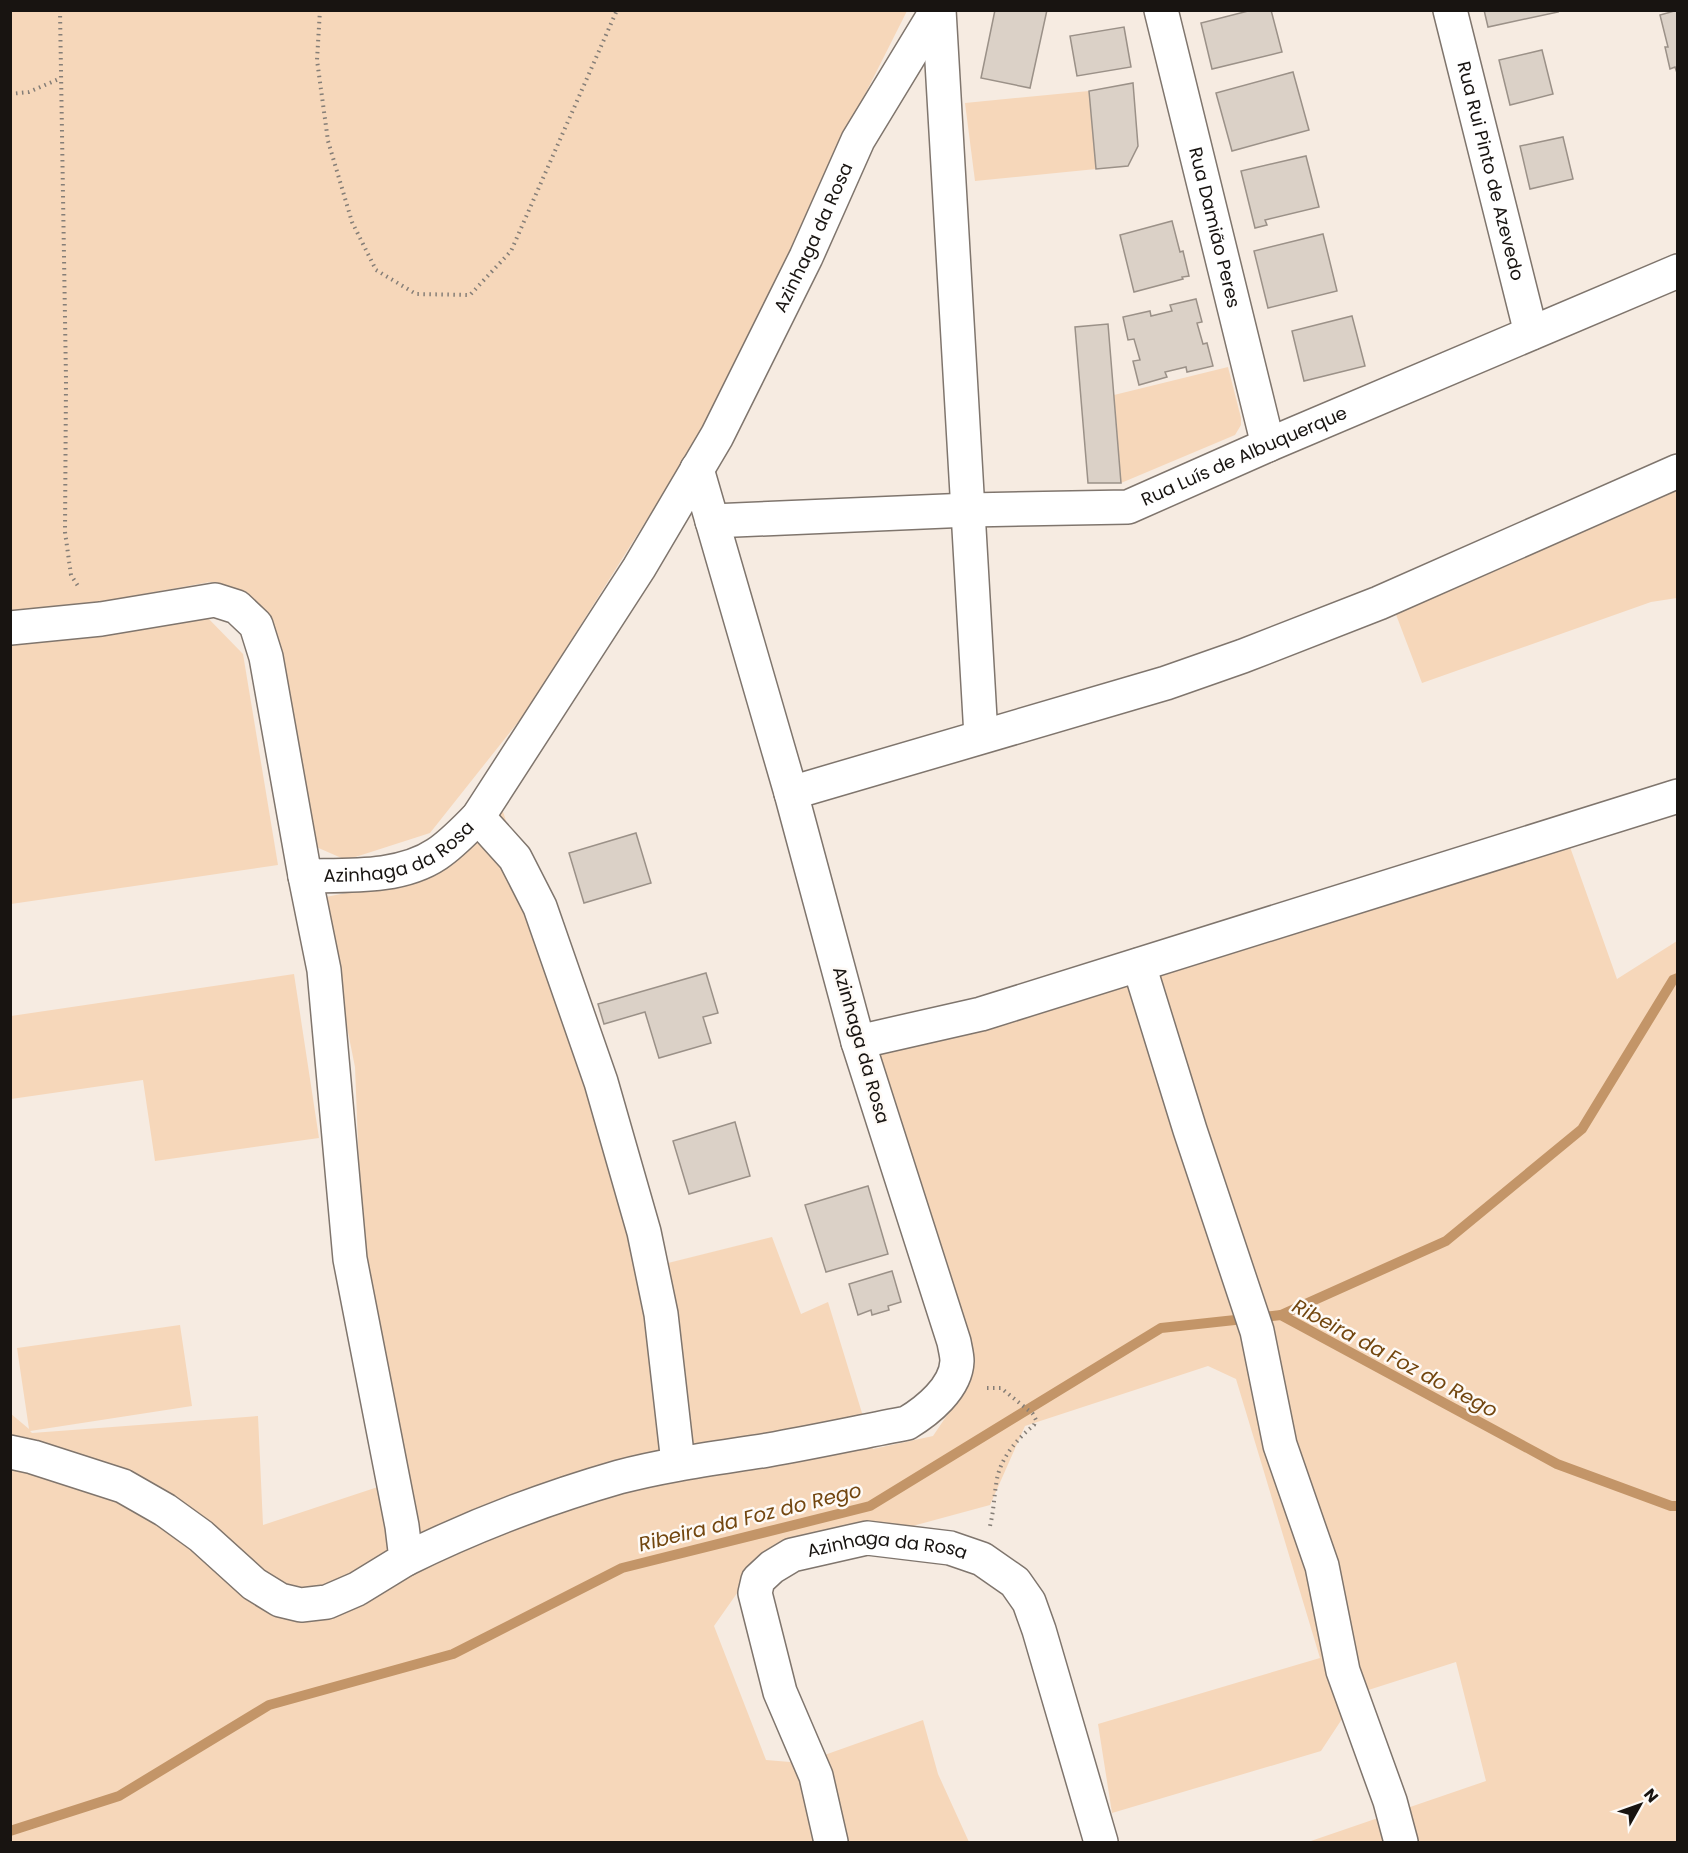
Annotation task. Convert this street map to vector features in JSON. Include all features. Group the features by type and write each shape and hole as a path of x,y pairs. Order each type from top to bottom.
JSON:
{"street":[{"name":"Azinhaga da Rosa","path":"10,628 101,619 214,600 237,608 256,625 266,657 304,876 360,874 405,868 435,855 460,836 478,817 639,568 717,436 806,257 858,140 938,10"},
{"path":"938,10 981,736"},
{"name":"Rua Damião Peres","path":"1161,10 1268,445"},
{"name":"Rua Rui Pinto de Azevedo","path":"1450,10 1531,333"},
{"name":"Rua Luís de Albuquerque","path":"712,521 969,510 1128,507 1677,271"},
{"name":"Azinhaga da Rosa","path":"697,470 791,793 858,1042 954,1342 957,1362 952,1378"},
{"path":"791,793 1166,683 1304,633 1379,603 1677,471"},
{"path":"858,1042 981,1014 1677,796"},
{"path":"478,817 515,858 540,907 601,1082 644,1232 661,1314 678,1463"},
{"path":"304,876 324,970 350,1259 402,1526 406,1559"},
{"path":"1139,965 1194,1142 1257,1331 1280,1445 1322,1566 1343,1671 1390,1801 1401,1842"},
{"path":"10,1452 33,1457 123,1486 165,1510 201,1536 254,1584 280,1600 301,1605 327,1602 357,1590 406,1559 459,1533 532,1504 620,1477 678,1463 767,1450 907,1423 924,1412 952,1378"},
{"name":"Azinhaga da Rosa","path":"831,1842 816,1776 780,1692 755,1593 758,1580 772,1567 792,1555 867,1538 950,1548 982,1559 1015,1582 1029,1602 1101,1842"}],"path":[{"path":"60,10 66,380 65,532 71,575 101,619"},
{"path":"320,10 317,60 328,141 352,222 375,270 416,294 470,295 511,251 617,10"},
{"path":"10,94 29,92 61,78"},
{"path":"952,1378 968,1389 1001,1388 1033,1414 1035,1420 1034,1425 1011,1447 997,1477 995,1508 982,1559"}],"shaded area":[{"path":"11,11 907,11 852,120 735,379 526,712 430,833 346,860 314,846 248,596 210,582 11,618"},
{"path":"1089,91 1096,169 975,181 965,103"},
{"path":"1228,367 1241,418 1241,425 1235,435 1121,483 1114,395"},
{"path":"1677,481 1677,598 1651,602 1422,683 1392,604"},
{"path":"204,614 243,654 278,865 11,904 11,646"},
{"path":"499,799 648,1268 772,1237 801,1314 828,1302 873,1449 933,1436 970,1381 871,1055 1570,847 1617,979 1677,941 1677,1842 1308,1842 1486,1781 1456,1662 1359,1693 1321,1751 1112,1813 1098,1724 1320,1658 1236,1379 1208,1366 1025,1426 990,1505 754,1569 714,1626 766,1760 802,1763 923,1720 938,1774 969,1842 11,1842 10,1413 29,1429 17,1348 180,1325 192,1406 30,1431 32,1433 258,1416 263,1525 405,1478 362,1246 355,1067 321,898 436,875"},
{"path":"294,974 319,1138 155,1161 143,1080 11,1099 11,1016"}],"building":[{"path":"995,10 1047,10 1030,88 981,78"},
{"path":"1252,10 1271,10 1282,52 1212,69 1201,23"},
{"path":"1484,10 1557,10 1558,12 1488,27"},
{"path":"1678,10 1678,76 1675,67 1670,69 1665,47 1668,47 1660,15"},
{"path":"1124,27 1131,67 1077,76 1070,36"},
{"path":"1542,50 1553,94 1510,105 1499,60"},
{"path":"1293,72 1309,130 1232,151 1216,93"},
{"path":"1133,83 1138,146 1128,166 1096,169 1089,91"},
{"path":"1563,137 1573,179 1530,189 1520,146"},
{"path":"1306,156 1319,207 1265,220 1267,225 1255,228 1241,171"},
{"path":"1172,221 1189,276 1134,292 1120,235"},
{"path":"1323,234 1337,291 1268,308 1254,251"},
{"path":"1196,299 1202,322 1197,323 1203,344 1207,343 1213,366 1187,372 1186,367 1165,372 1167,377 1139,385 1133,361 1140,360 1134,339 1128,340 1123,317 1150,311 1151,316 1172,311 1170,305"},
{"path":"1352,316 1365,366 1304,381 1292,331"},
{"path":"1108,324 1121,483 1088,483 1075,327"},
{"path":"636,833 651,883 584,903 569,853"},
{"path":"706,973 718,1013 703,1017 711,1043 659,1058 645,1012 604,1024 598,1004"},
{"path":"735,1122 750,1176 689,1194 673,1141"},
{"path":"868,1186 888,1254 826,1272 805,1205"},
{"path":"892,1271 901,1302 888,1306 889,1310 872,1315 871,1310 858,1315 849,1284"}],"waterway":[{"path":"1281,1315 1446,1241 1582,1129 1673,980 1678,978"},
{"name":"Ribeira da Foz do Rego","path":"10,1831 119,1796 269,1705 453,1654 622,1568 870,1506 1161,1328 1281,1315 1557,1464 1671,1506 1678,1506"}]}
